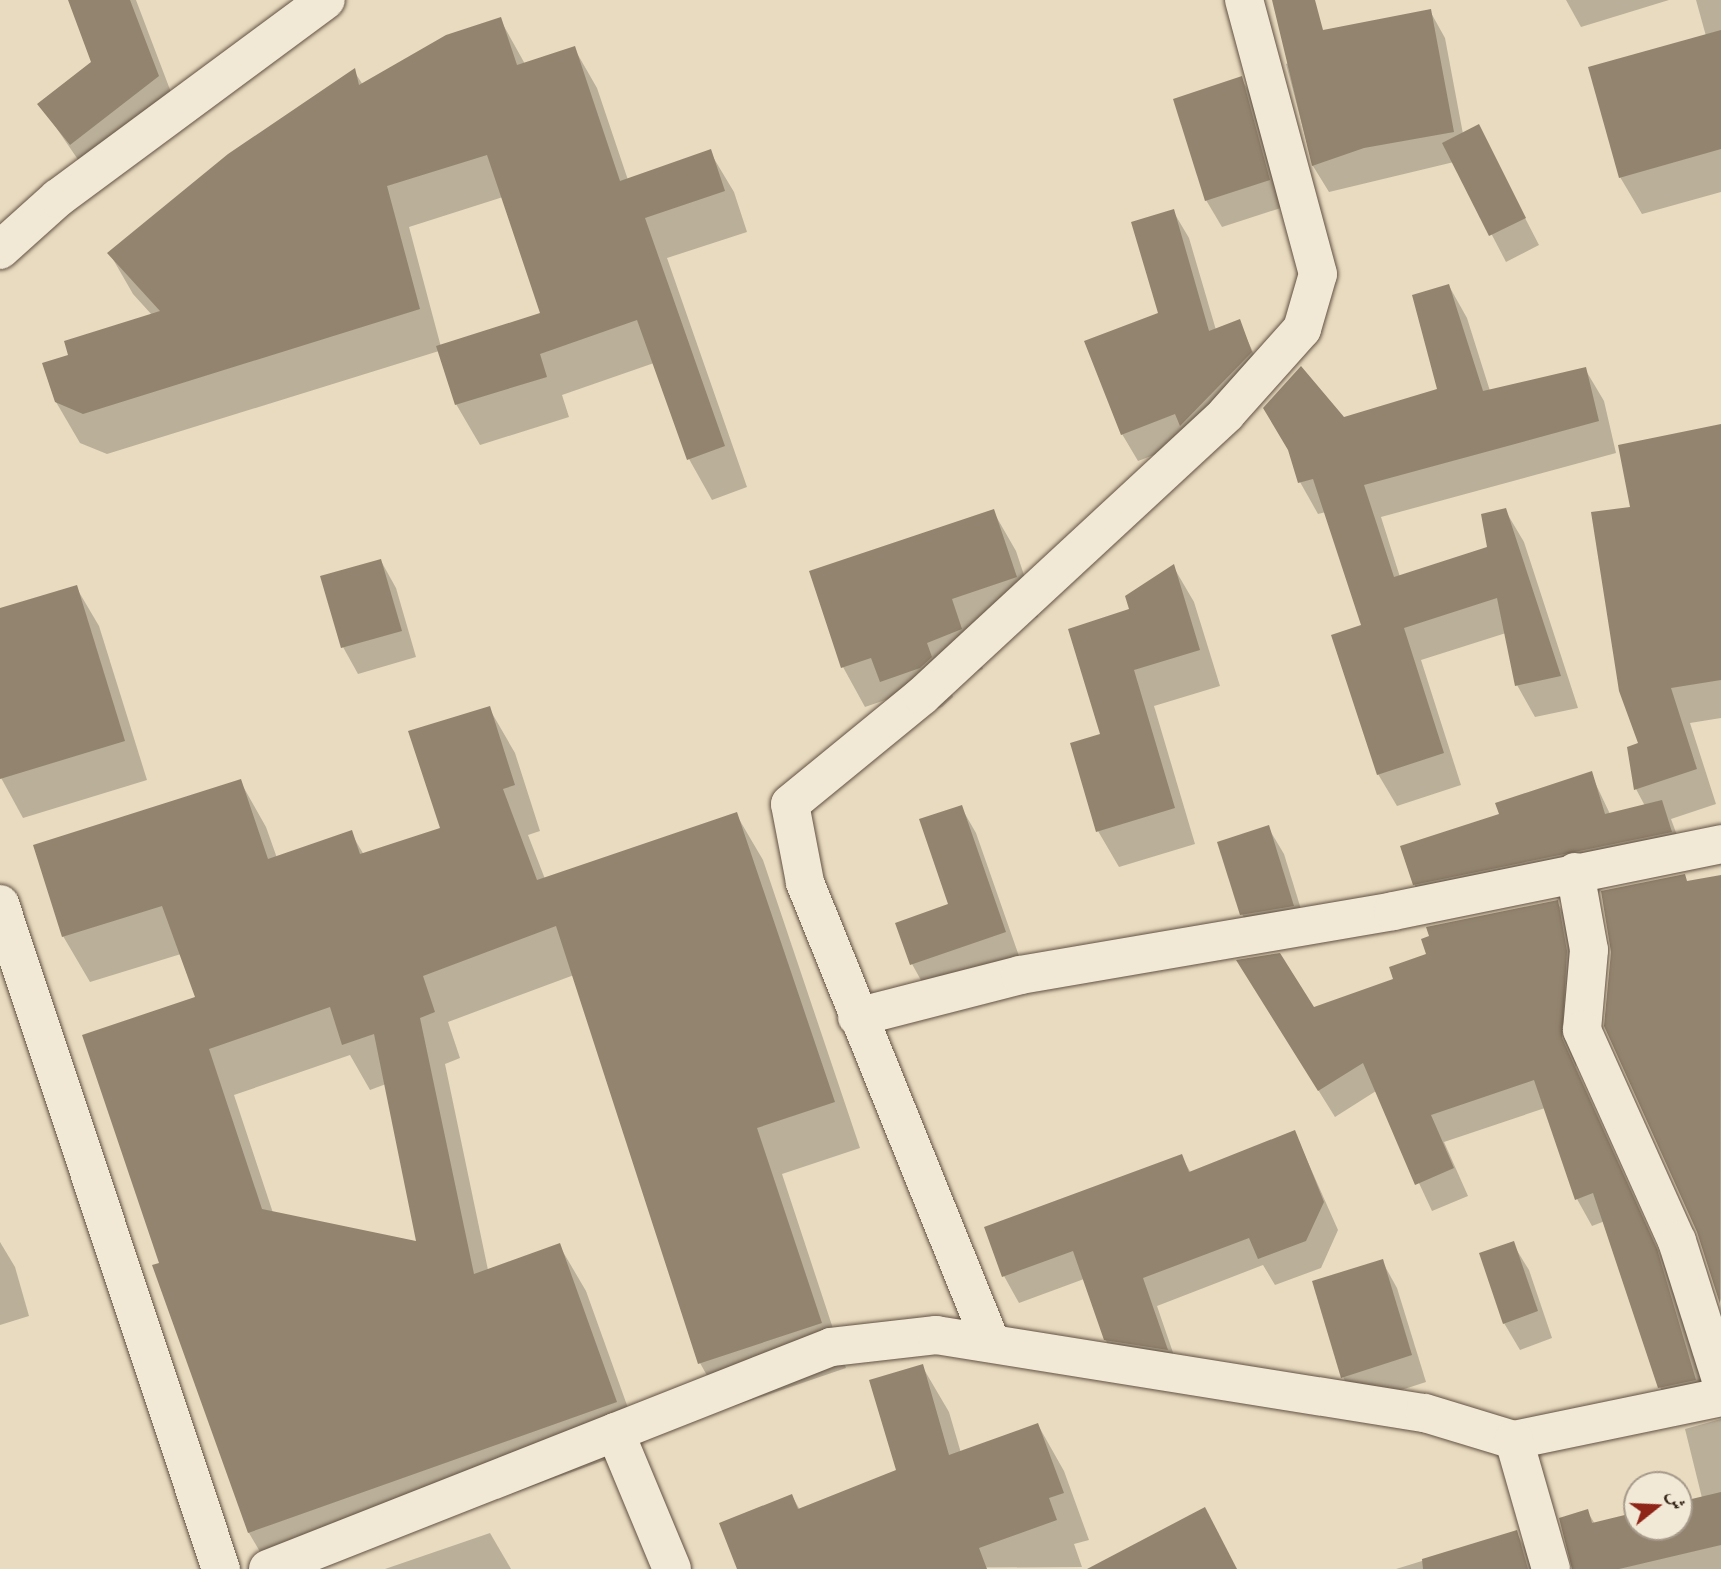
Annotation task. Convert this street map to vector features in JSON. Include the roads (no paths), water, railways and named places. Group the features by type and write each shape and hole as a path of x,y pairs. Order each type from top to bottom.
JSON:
{"street":[{"path":"0,250 58,198 326,0"},
{"path":"991,1343 857,1017 805,882 790,804 922,696 1207,432 1302,329 1318,274 1244,0"},
{"path":"857,1017 1020,975 1393,911 1721,844"},
{"path":"1575,872 1589,950 1582,1030 1676,1241 1721,1380"},
{"path":"0,904 220,1569"},
{"path":"268,1569 831,1347 936,1335 1425,1413 1514,1440 1721,1397"},
{"path":"615,1432 672,1569"},
{"path":"1514,1440 1551,1569"}]}
